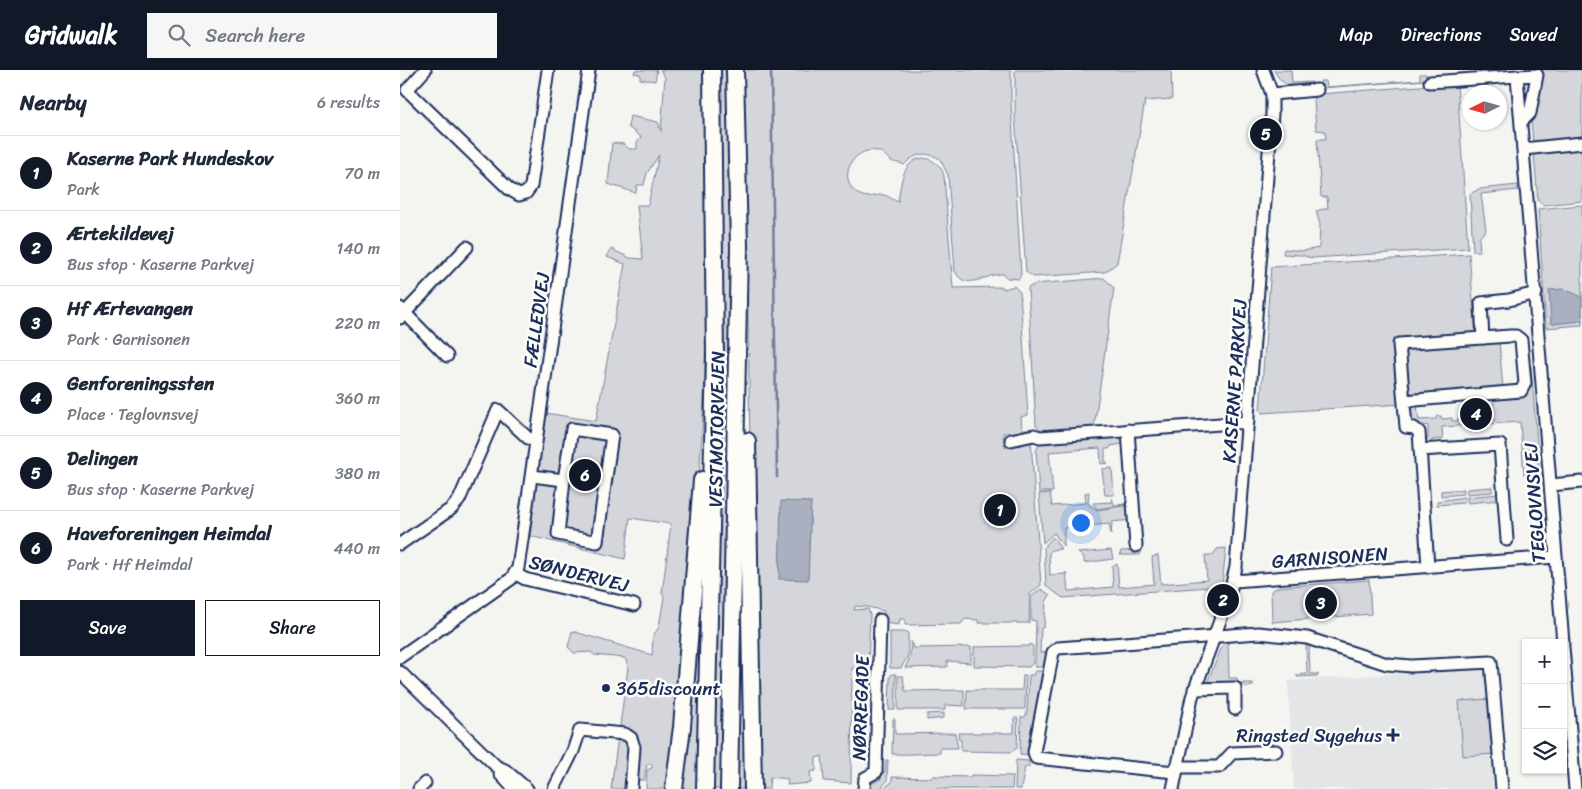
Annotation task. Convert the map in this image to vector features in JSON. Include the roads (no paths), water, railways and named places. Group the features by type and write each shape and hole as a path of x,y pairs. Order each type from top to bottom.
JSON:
{"highway":[{"name":"VESTMOTORVEJEN","path":"705,789 715,356 712,70"},
{"name":"VESTMOTORVEJEN","path":"729,789 739,247 735,70"},
{"path":"739,247 745,278 753,789"},
{"path":"674,789 682,726 706,431 715,356"}],"street":[{"path":"425,70 407,90 509,189 519,195 526,193 531,186 548,70"},
{"name":"FÆLLEDVEJ","path":"516,574 520,560 589,70"},
{"name":"KASERNE PARKVEJ","path":"1173,789 1175,770 1194,689 1234,581 1272,114 1272,94 1262,70"},
{"name":"TEGLOVNSVEJ","path":"1522,122 1530,113 1536,75 1517,76 1563,639"},
{"path":"1430,82 1517,76"},
{"path":"1272,94 1317,90"},
{"path":"1524,149 1582,143"},
{"path":"446,356 402,313 467,247"},
{"path":"1483,338 1481,303 1509,300 1536,293"},
{"path":"1404,401 1519,392 1524,386 1519,338 1513,336 1399,344 1406,426 1414,428 1419,432 1428,567"},
{"path":"1523,363 1541,361"},
{"path":"400,544 451,509 459,500 498,410 528,438 536,441"},
{"path":"1011,440 1034,435 1040,437 1248,422"},
{"path":"572,429 612,435 597,542 558,534 564,480 572,429"},
{"path":"1128,430 1136,546"},
{"path":"1420,450 1500,445 1507,540"},
{"path":"532,476 564,480"},
{"path":"1551,485 1582,482"},
{"name":"GARNISONEN","path":"1234,581 1556,557"},
{"path":"400,657 516,574"},
{"name":"SØNDERVEJ","path":"516,574 525,579 634,605"},
{"name":"NØRREGADE","path":"864,789 865,778 876,772 880,620"},
{"path":"1276,751 1232,753 1219,767 1175,770 1036,758 1034,752 1054,652 1058,648 1258,633 1307,638 1387,664 1411,666 1491,662 1502,789"},
{"path":"400,672 496,766 527,789"},
{"path":"1566,684 1575,789"},
{"path":"1194,689 1235,688 1235,709"},
{"path":"554,789 573,751 580,730 625,734 631,738 634,748 630,789"},
{"path":"496,766 500,775 514,789"}],"water":[{"path":"1564,289 1582,297 1582,321 1551,323 1549,290"},
{"path":"781,501 811,502 808,580 779,579"}],"waterway":[{"path":"771,70 777,477"}],"place":[{"name":"Delingen","path":"1266,134"},
{"name":"Genforeningssten","path":"1476,414"},
{"name":"Haveforeningen Heimdal","path":"585,475"},
{"name":"Kaserne Park Hundeskov","path":"1000,510"},
{"name":"Ærtekildevej","path":"1223,600"},
{"name":"Hf Ærtevangen","path":"1321,603"},
{"name":"365discount","path":"606,688"},
{"name":"Ringsted Sygehus","path":"1393,735"}]}
